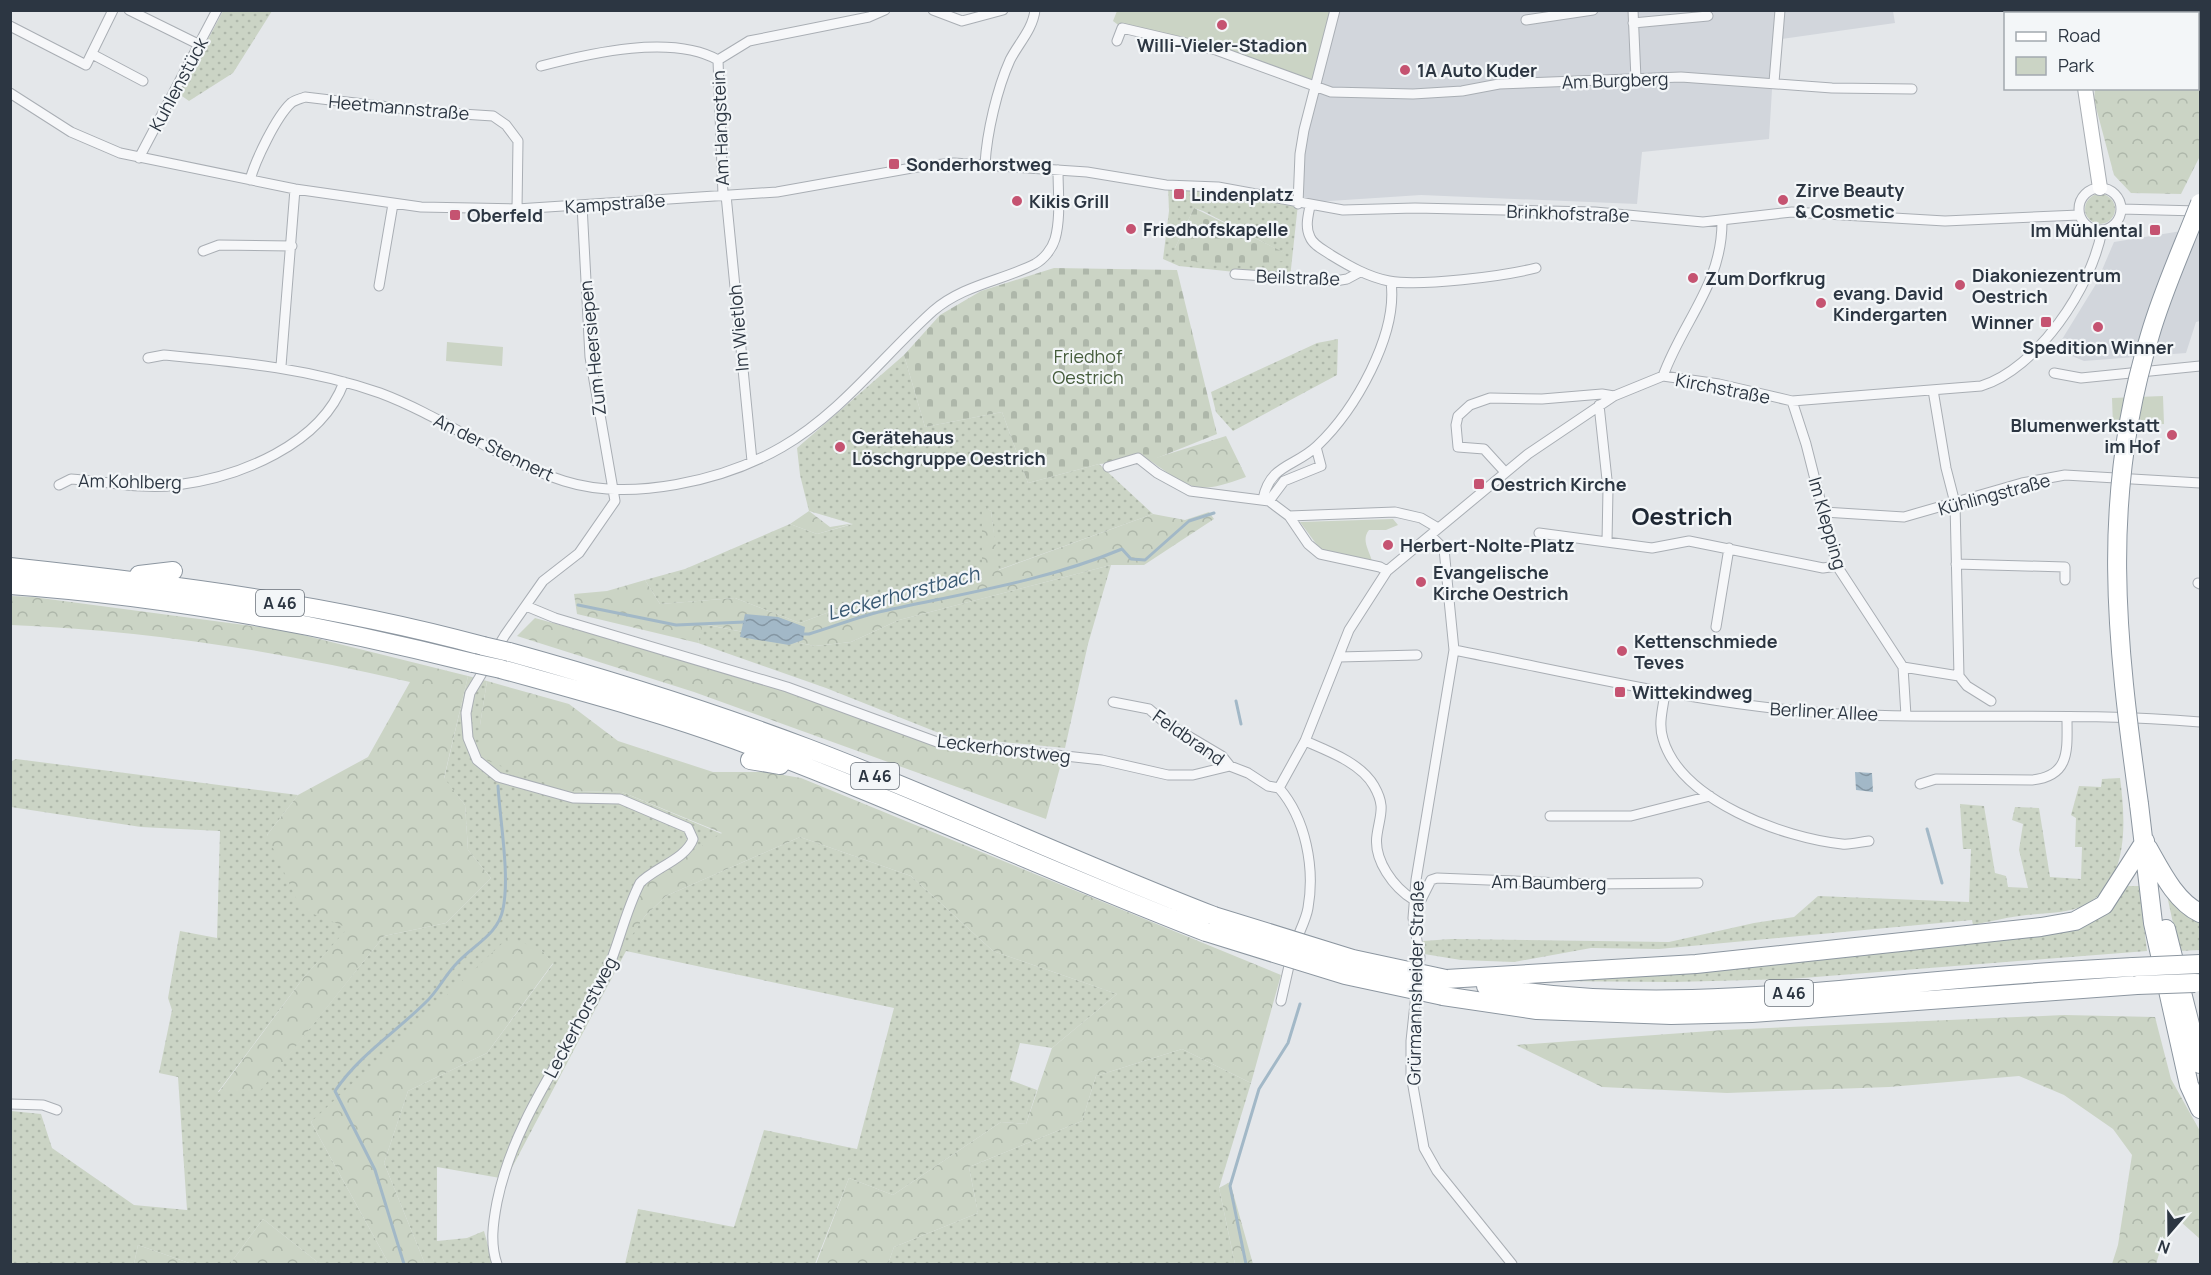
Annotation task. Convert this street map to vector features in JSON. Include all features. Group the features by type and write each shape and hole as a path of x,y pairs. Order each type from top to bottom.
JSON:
{"highway":[{"path":"2200,203 2149,336 2133,400 2119,483 2116,533 2116,612 2125,705 2145,841 2153,923 2189,1085 2200,1109"},
{"name":"A 46","path":"10,567 116,578 291,605 443,635 644,691 808,748 1101,872 1210,924"},
{"path":"116,578 173,571"},
{"name":"A 46","path":"10,585 117,596 231,612 377,639 501,669 645,708 1345,975 1444,987 1537,1010 1683,1015 1763,1012 2135,976 2200,964"},
{"path":"399,616 443,635"},
{"path":"543,681 586,703"},
{"path":"750,760 843,782"},
{"path":"2145,841 2171,886 2184,901 2200,913"},
{"path":"1444,987 1696,964 2041,927 2074,921 2104,905 2145,841"},
{"path":"2145,841 2200,1064"},
{"name":"A 46","path":"2135,976 2199,984"}],"street":[{"path":"10,26 86,65 113,10"},
{"path":"129,10 198,44"},
{"name":"Kuhlenstück","path":"139,158 217,10"},
{"name":"Am Hangstein","path":"718,60 749,41 869,17 885,10"},
{"path":"933,10 962,21 1003,10"},
{"path":"984,164 988,134 1010,61 1026,34 1035,10"},
{"path":"1298,204 1300,154 1314,88 1335,10"},
{"path":"1526,20 1593,10"},
{"path":"1633,10 1636,79"},
{"path":"1774,82 1780,10"},
{"path":"1633,23 1708,16"},
{"name":"Am Burgberg","path":"1117,41 1122,28 1149,33 1216,50 1276,70 1314,88 1331,92 1413,94 1462,91 1499,84 1681,77 1832,88 1912,89"},
{"name":"Am Hangstein","path":"541,66 623,50 669,47 692,48 718,60"},
{"path":"92,54 143,81"},
{"name":"Am Hangstein","path":"718,60 725,195"},
{"path":"2085,90 2100,188"},
{"name":"Kampstraße","path":"10,93 86,141 139,158 295,189 393,204 517,209 789,191 923,166 984,164 1058,170"},
{"name":"Heetmannstraße","path":"250,180 253,169 283,113 293,102 304,98 431,112 493,116 506,124 518,141 517,209"},
{"name":"Brinkhofstraße","path":"1058,170 1166,185 1227,189 1298,204 1342,210 1415,208 1595,212 1722,222 1792,212 1945,221 2079,215"},
{"name":"An der Stennert","path":"148,358 164,355 281,366 344,382 379,393 436,418 527,466 582,486 612,489 694,481 727,472 784,446 804,432 869,376 937,308 953,296 1037,263 1048,253 1055,241 1058,170"},
{"path":"2100,188 2116,196 2121,209 2116,223 2102,230 2087,227 2079,215 2079,206 2084,195 2100,188"},
{"path":"281,366 295,189"},
{"name":"Im Wietloh","path":"725,195 752,462"},
{"path":"379,286 393,204"},
{"name":"Zum Heersiepen","path":"582,205 590,357 612,489"},
{"name":"Beilstraße","path":"1310,206 1307,228 1313,242 1360,272 1391,282"},
{"path":"2121,209 2200,211"},
{"path":"1664,376 1713,278 1720,252 1722,222"},
{"name":"Kirchstraße","path":"1279,788 1305,741 1348,630 1387,571 1408,551 1431,536 1505,472 1599,405 1614,396 1664,376 1719,384 1792,401 1981,386 1993,382 2012,372 2055,327 2084,281 2097,254 2102,230"},
{"path":"203,251 219,245 292,246"},
{"path":"1263,499 1273,474 1316,447 1349,410 1375,358 1390,314 1393,296 1391,282 1464,278 1536,268"},
{"name":"Beilstraße","path":"1235,274 1335,281 1347,279 1360,272"},
{"path":"2054,373 2081,378 2200,366"},
{"name":"Am Kohlberg","path":"59,485 71,479 175,486 238,469 279,452 304,437 326,417 338,398 344,382"},
{"path":"1934,390 1946,468 1955,503 1959,676 1967,686 1991,701"},
{"path":"1505,472 1484,449 1458,447 1456,425 1463,410 1490,398 1542,399 1602,394 1614,396"},
{"name":"Im Klepping","path":"1792,401 1837,566 1903,667 1906,716"},
{"path":"1599,405 1607,478 1607,542"},
{"path":"1263,499 1284,481 1321,466 1316,447"},
{"path":"1108,467 1138,458 1157,473 1190,491 1263,499 1289,516 1308,544 1320,554 1387,571"},
{"name":"Kühlingstraße","path":"1824,512 1904,517 2022,483 2065,476 2200,483"},
{"name":"Leckerhorstweg","path":"497,1264 492,1246 493,1223 511,1152 548,1074 602,982 640,883 649,873 686,849 693,839 688,828 620,799 573,798 548,793 498,777 477,760 468,738 466,712 470,693 543,581 579,553 588,543 615,501 612,489"},
{"path":"1289,516 1395,512 1421,518 1438,528"},
{"path":"1539,533 1652,548 1689,542 1822,568 1837,566"},
{"name":"Grürmannsheider Straße","path":"1431,536 1444,549 1454,650 1414,900 1413,918 1420,957 1411,1041 1411,1075 1424,1148 1437,1171 1512,1264"},
{"path":"1716,627 1729,548"},
{"path":"1956,564 2065,567 2065,580"},
{"name":"Leckerhorstweg","path":"526,606 555,618 787,687 937,742 1102,760 1168,776 1193,775 1230,766"},
{"name":"Berliner Allee","path":"1454,650 1665,693 1749,707 1906,716 2200,722"},
{"path":"1339,657 1417,655"},
{"path":"1903,667 1959,676"},
{"path":"1665,693 1660,730 1667,750 1683,771 1710,796 1742,814 1794,834 1844,844 1869,841"},
{"name":"Feldbrand","path":"1113,702 1149,709 1163,722 1222,756 1230,766"},
{"path":"1920,784 1936,779 2032,780 2047,777 2059,769 2065,760 2067,718"},
{"path":"1305,741 1354,766 1374,786 1383,813 1377,836 1380,860 1400,891 1414,900"},
{"path":"1230,766 1248,773 1268,786 1279,788 1289,800 1303,827 1310,867 1308,910 1294,945 1281,1001"},
{"path":"1550,816 1631,816 1710,796"},
{"name":"Am Baumberg","path":"1414,900 1421,900 1431,880 1437,878 1571,883 1698,883"},
{"path":"10,1104 44,1105 57,1110"}],"shaded area":[{"path":"1336,11 1893,11 1895,23 1775,40 1769,139 1642,152 1637,204 1421,195 1299,203 1301,154"},
{"path":"2200,228 2200,321 2196,322 2186,353 2084,361 2072,356 2061,341 2096,284 2114,242"}],"green space":[{"path":"223,11 272,11 233,73 189,101 179,94"},
{"path":"1117,11 1334,11 1313,86 1300,79 1121,27 1113,21"},
{"path":"2200,43 2200,156 2181,194 2131,193 2114,175 2094,100 2095,90 2199,90"},
{"path":"1168,186 1217,188 1298,204 1290,278 1179,266 1163,259 1169,211","holes":["1194,208 1284,253 1175,248"]},
{"path":"2100,194 2110,199 2115,209 2110,219 2100,224 2090,219 2085,209 2090,199"},
{"path":"1194,208 1285,253 1284,261 1237,266 1174,259 1175,248"},
{"name":"Friedhof Oestrich","path":"1054,268 1177,270 1217,434 1152,460 1099,464 1028,483 1002,412 925,427 904,355 940,315 981,291"},
{"path":"1338,339 1337,375 1233,431 1216,412 1211,392 1317,343"},
{"path":"447,342 503,347 502,366 446,361"},
{"path":"904,355 925,427 1002,412 1028,483 1099,464 1153,514 998,570 991,511 982,506 982,578 924,593 877,594 800,623 735,598 660,604 645,580 685,569 790,524 817,534 853,524 809,511 800,475 797,448"},
{"path":"2163,396 2164,424 2113,426 2112,398"},
{"path":"1226,436 1246,477 1229,483 1204,488 1194,486 1175,478 1149,460"},
{"path":"982,505 991,511 999,570 1153,514 1185,520 1209,512 1214,519 1144,565 1111,565 899,620 851,642 815,646 703,624 698,643 577,614 574,594 607,591 645,580 660,604 735,598 800,623 877,594 924,593 982,579"},
{"path":"809,511 830,527 855,523 817,534 790,524"},
{"path":"1393,519 1398,525 1386,530 1369,530 1367,534 1366,545 1372,561 1320,549 1300,522"},
{"path":"1111,565 1088,644 1065,748 949,737 826,688 698,643 702,624 815,646 851,642 899,620"},
{"path":"11,596 283,630 468,676 444,778 465,805 468,850 491,878 446,923 384,936 260,1091 218,1093 304,977 348,928 301,909 267,835 298,795 368,757 410,682 311,661 211,644 111,632 11,625"},
{"path":"535,618 739,675 952,751 1062,760 1046,819 694,692 517,636"},
{"path":"468,676 487,681 480,725 566,791 622,792 722,834 648,881 630,937 645,916 666,896 800,837 911,876 993,951 1117,994 1052,1048 1020,1043 1010,1080 1037,1090 1026,1124 1001,1122 893,1195 849,1178 815,1264 625,1264 638,1209 734,1227 764,1130 857,1149 894,1008 626,951 506,1179 437,1167 437,1241 467,1238 484,1231 493,1264 425,1264 384,1163 408,1091 487,1053 553,964 541,950 311,1122 389,1264 320,1264 263,1219 230,1264 192,1264 138,1245 134,1264 11,1264 11,1111 41,1114 52,1148 134,1205 187,1210 178,1077 159,1073 172,1010 168,998 180,931 217,938 220,831 141,827 11,807 10,762 16,759 298,795 267,835 349,928 304,977 218,1092 260,1090 384,936 446,923 491,878 468,850 465,805 444,779"},
{"path":"487,681 569,704 618,741 713,772 766,772 801,778 1281,975 1251,1083 1182,1049 1096,1076 1082,1121 969,1167 978,1213 894,1247 888,1264 816,1264 849,1178 893,1195 1001,1122 1026,1124 1052,1048 1117,994 993,951 911,876 800,837 666,896 645,916 630,938 625,935 634,906 648,881 722,833 622,792 566,791 481,758 480,725"},
{"path":"2120,778 2123,834 2116,870 2107,886 2095,899 2071,910 2026,915 1973,925 1972,920 1659,949 1591,948 1514,962 1461,960 1424,954 1423,941 1451,939 1669,942 1754,923 1794,917 1818,896 1969,902 1971,849 1963,849 1960,804 1984,806 1995,873 2006,876 2008,887 2028,888 2019,850 2023,824 2012,820 2015,807 2039,808 2050,877 2081,879 2082,847 2075,847 2076,818 2071,815 2079,786 2101,787 2102,779"},
{"path":"2127,886 2139,886 2147,951 1790,979 1673,982 1547,981 2057,934 2097,918 2113,904"},
{"path":"2165,886 2200,919 2200,950 2179,951"},
{"path":"509,937 541,950 553,963 487,1053 408,1091 384,1163 425,1264 389,1264 311,1122"},
{"path":"2064,1015 2155,1017 2171,1079 2200,1131 2200,1239 2181,1222 2159,1254 2156,1264 2112,1264 2118,1245 2132,1155 2113,1129 2064,1095 2019,1076 1889,1087 1727,1093 1602,1087 1516,1045 1724,1030"},
{"path":"1182,1049 1251,1083 1219,1188 1235,1264 888,1264 894,1247 978,1213 969,1167 1082,1121 1096,1076"},
{"path":"1230,1182 1253,1264 1235,1264 1219,1188"},
{"path":"263,1219 320,1264 230,1264"},
{"path":"138,1245 192,1264 134,1264"}],"water":[{"path":"745,614 778,617 805,627 803,640 789,645 740,637"},
{"path":"1855,772 1872,773 1873,792 1856,790"}],"waterway":[{"name":"Leckerhorstbach","path":"801,634 809,634 878,612 1036,577 1122,549 1131,559 1145,560 1189,521 1214,513"},
{"name":"Leckerhorstbach","path":"578,605 676,625 745,622"},
{"path":"1236,701 1241,724"},
{"name":"Leckerhorstbach","path":"404,1264 375,1170 335,1091 355,1066 430,998 463,957 496,926 503,909 505,896 504,848 498,786"},
{"path":"1927,829 1942,883"},
{"path":"1246,1264 1230,1186 1259,1089 1288,1043 1300,1004"}],"place":[{"name":"Willi-Vieler-Stadion","path":"1222,25"},
{"name":"1A Auto Kuder","path":"1405,70"},
{"name":"Sonderhorstweg","path":"894,164"},
{"name":"Lindenplatz","path":"1179,194"},
{"name":"Zirve Beauty & Cosmetic","path":"1783,200"},
{"name":"Kikis Grill","path":"1017,201"},
{"name":"Oberfeld","path":"455,215"},
{"name":"Friedhofskapelle","path":"1131,229"},
{"name":"Im Mühlental","path":"2155,230"},
{"name":"Zum Dorfkrug","path":"1693,278"},
{"name":"Diakoniezentrum Oestrich","path":"1960,285"},
{"name":"evang. David Kindergarten","path":"1821,303"},
{"name":"Winner","path":"2046,322"},
{"name":"Spedition Winner","path":"2098,327"},
{"name":"Blumenwerkstatt im Hof","path":"2172,435"},
{"name":"Gerätehaus Löschgruppe Oestrich","path":"840,447"},
{"name":"Oestrich Kirche","path":"1479,484"},
{"name":"Herbert-Nolte-Platz","path":"1388,545"},
{"name":"Evangelische Kirche Oestrich","path":"1421,582"},
{"name":"Kettenschmiede Teves","path":"1622,651"},
{"name":"Wittekindweg","path":"1620,692"}],"district":[{"name":"Oestrich","path":"1682,515"}]}
